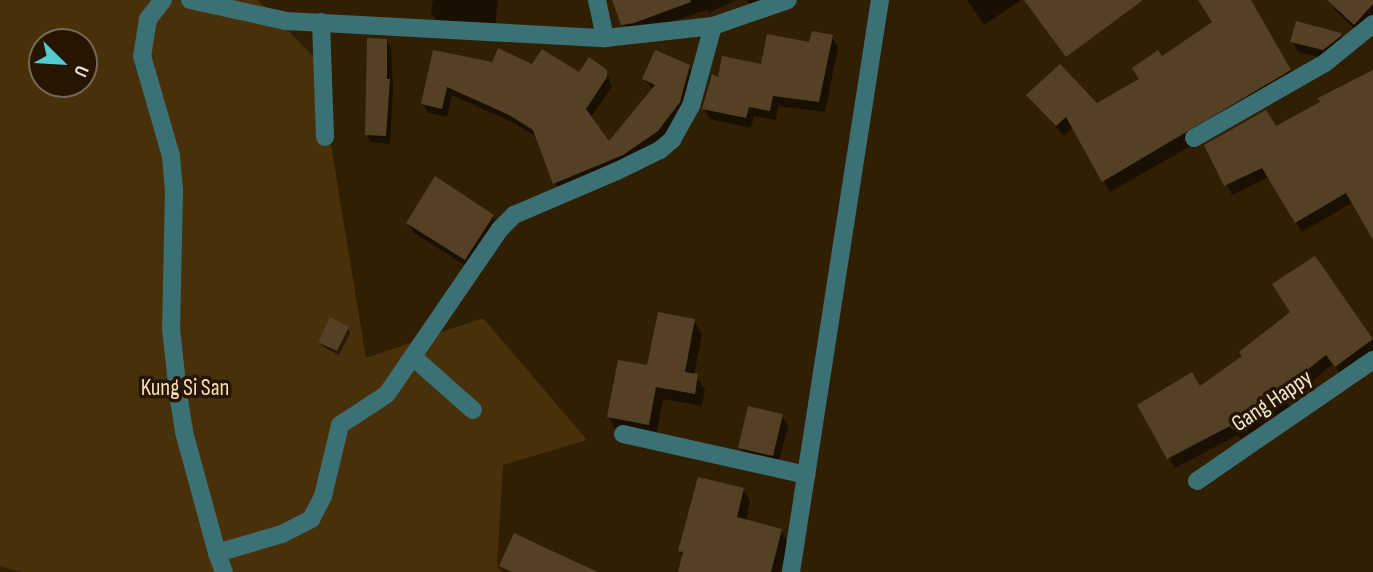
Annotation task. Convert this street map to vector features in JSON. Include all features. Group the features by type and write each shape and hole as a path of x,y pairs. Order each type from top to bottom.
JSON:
{"street":[{"path":"163,0 148,19 142,56 171,156 174,190 171,328 184,432 224,572"},
{"path":"190,0 235,12 286,21 605,38 713,26 788,0"},
{"path":"597,0 605,38"},
{"path":"792,572 880,0"},
{"path":"321,22 325,137"},
{"path":"1194,138 1334,58 1373,24"},
{"path":"217,553 282,534 311,519 323,496 340,425 387,394 500,229 514,215 628,166 660,150 672,140 691,106 713,26"},
{"path":"414,356 473,410"},
{"name":"Gang Happy","path":"1197,481 1373,360"},
{"path":"624,434 806,475"}],"green space":[{"name":"Kung Si San","path":"0,0 258,0 317,60 366,358 483,318 587,440 503,465 497,566 502,572 20,572 0,566"}],"building":[{"path":"612,0 691,2 634,23 621,25"},
{"path":"1024,0 1143,0 1066,57"},
{"path":"1198,0 1251,0 1291,70 1102,182 1066,117 1056,126 1026,95 1060,64 1097,103 1139,79 1132,68 1158,50 1162,56 1212,22"},
{"path":"1327,0 1373,0 1373,4 1354,25"},
{"path":"1296,21 1341,33 1341,36 1323,50 1290,42"},
{"path":"812,31 833,35 819,102 773,96 770,111 749,107 746,118 702,109 712,74 718,77 722,56 761,64 767,34 809,42"},
{"path":"367,38 387,39 387,79 390,79 386,136 365,135"},
{"path":"498,48 532,64 542,49 579,72 589,57 607,70 607,77 586,109 609,141 655,85 642,79 655,50 690,65 680,102 658,131 623,155 553,184 533,130 509,115 447,87 442,109 421,104 433,50 492,62"},
{"path":"1373,70 1373,240 1346,193 1295,223 1262,168 1224,186 1204,145 1266,110 1276,126 1320,102 1318,98"},
{"path":"435,176 494,215 465,260 406,223"},
{"path":"1315,256 1373,339 1335,367 1326,355 1282,390 1288,399 1233,430 1230,426 1167,459 1137,405 1192,372 1200,386 1242,356 1239,352 1290,312 1272,284"},
{"path":"658,312 695,319 685,372 698,374 695,394 656,387 649,425 607,417 618,360 647,365"},
{"path":"330,317 349,327 337,351 318,342"},
{"path":"748,406 783,414 773,456 738,448"},
{"path":"698,477 744,488 737,517 782,529 771,572 678,572 683,552 678,551"},
{"path":"514,533 598,572 512,572 499,566"}]}
